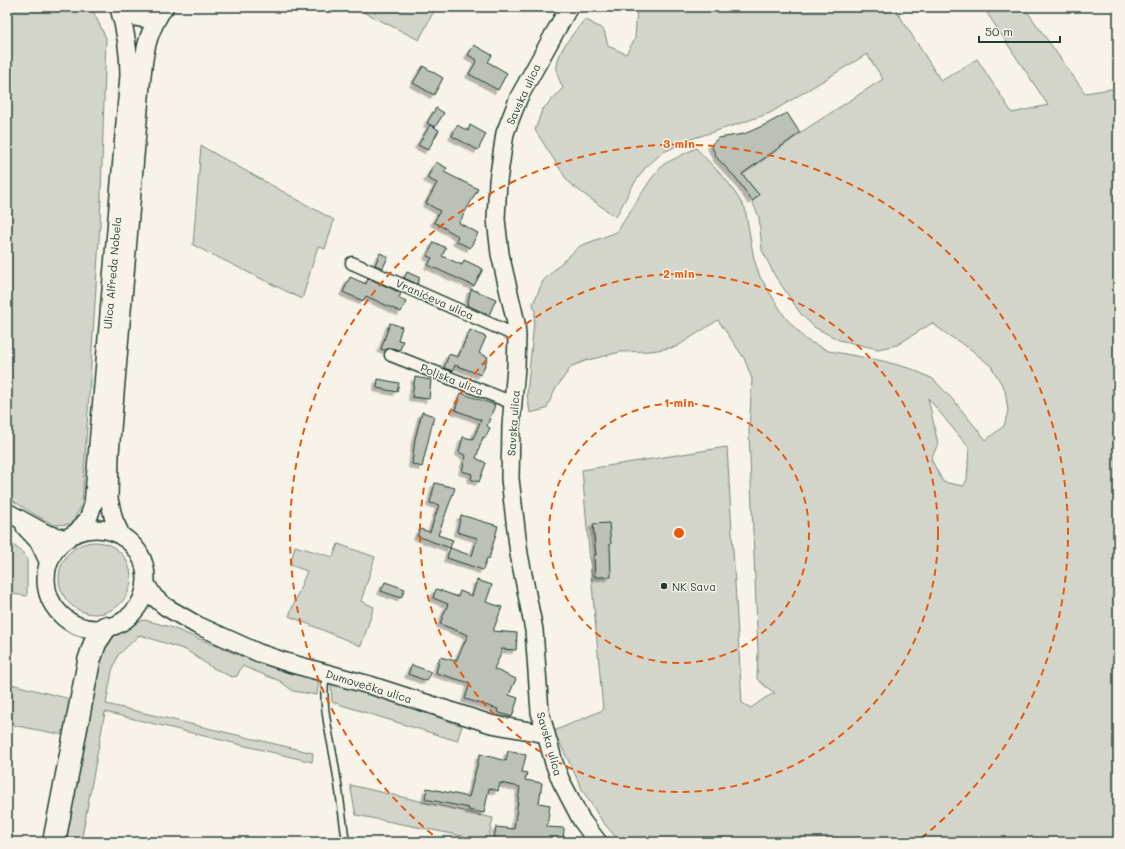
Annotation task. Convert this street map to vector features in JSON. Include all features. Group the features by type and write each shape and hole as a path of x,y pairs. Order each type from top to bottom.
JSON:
{"highway":[{"path":"54,842 89,661 95,643 105,628"}],"street":[{"name":"Savska ulica","path":"569,7 519,97 505,133 496,195 497,235 516,323 517,336 510,451 510,479 519,554 534,630 540,712 560,781 582,821 598,842"},
{"path":"118,8 126,14 139,18 153,17 164,10"},
{"name":"Ulica Alfreda Nobela","path":"71,536 88,519 93,505 129,75 128,48 125,27 118,8"},
{"name":"Ulica Alfreda Nobela","path":"122,536 114,520 109,499 110,453 140,85 148,36 153,24 164,10"},
{"name":"Vranićeva ulica","path":"352,263 517,336"},
{"name":"Poljska ulica","path":"391,355 513,403"},
{"path":"13,516 47,534 71,536 91,530 107,530 122,536 133,545 141,557 145,570 146,584 139,605 132,614 120,623 105,628 90,629 76,625 63,617 54,606 48,592 46,577 49,563 56,549 71,536"},
{"path":"13,516 39,542 49,563"},
{"name":"Dumovečka ulica","path":"146,584 154,597 166,607 197,625 259,653 288,663 326,672 492,724 546,734"},
{"name":"Dumovečka ulica","path":"132,614 145,611 156,612 197,625"}],"lane":[{"path":"326,672 324,702 346,842"}],"shaded area":[{"path":"7,7 91,7 106,38 100,224 82,504 72,524 54,525 7,497"},
{"path":"354,7 436,7 419,40"},
{"path":"637,7 894,7 941,81 977,59 1012,113 1048,105 983,7 1024,7 1085,93 1118,88 1118,842 620,842 602,821 583,791 554,731 603,710 582,470 727,447 742,703 751,708 775,693 757,679 758,652 749,433 752,379 744,358 718,320 676,347 651,351 620,352 588,360 572,366 556,388 546,409 530,413 527,394 535,311 533,304 543,281 580,246 617,232 651,179 664,164 696,148 728,182 745,208 754,259 760,277 785,317 806,340 829,351 883,361 912,369 933,379 955,402 986,440 1004,426 1008,411 1005,390 991,366 969,348 932,323 897,345 878,349 839,340 814,327 801,314 775,276 762,250 759,217 752,201 759,195 742,174 789,140 883,79 867,54 770,113 688,140 662,153 645,168 631,188 616,217 569,183 535,130 542,110 563,88 557,73 559,58 570,37 585,19 604,30 608,46 626,54 635,39","holes":["928,398 969,448 967,480 963,486 943,482 931,459 938,444"]},
{"path":"201,146 334,220 325,249 318,246 302,299 193,245"},
{"path":"7,540 23,553 27,559 27,596 7,593"},
{"path":"88,542 102,542 109,544 121,552 129,564 131,578 129,592 121,604 109,612 102,614 88,614 81,612 69,604 61,592 59,585 59,571 61,564 69,552 81,544"},
{"path":"338,544 375,557 361,601 374,607 361,646 289,616 307,571 290,565 295,546 333,557"},
{"path":"145,620 170,627 246,658 319,680 317,695 293,691 280,681 242,666 237,676 232,677 211,667 186,650 140,635 118,655 112,671 106,704 313,753 312,762 105,712 81,842 63,842 97,665 104,647 111,638 140,621"},
{"path":"331,682 348,685 462,726 457,741 332,702"},
{"path":"7,683 70,699 64,735 7,724"},
{"path":"350,785 493,818 488,841 356,815"}],"building":[{"path":"474,45 492,55 488,62 507,73 498,90 469,74 477,60 468,55"},
{"path":"423,66 443,78 434,95 413,83"},
{"path":"436,108 444,113 435,127 427,123"},
{"path":"787,113 800,133 742,174 759,195 752,201 736,178 717,158 711,145 718,138 744,134"},
{"path":"430,125 439,130 428,150 418,145"},
{"path":"457,125 468,131 470,125 486,134 478,150 452,136"},
{"path":"436,162 447,168 444,172 478,189 459,223 478,233 470,248 456,241 458,236 434,222 440,211 426,203 437,183 427,178"},
{"path":"434,242 446,248 442,256 462,265 464,260 483,269 474,286 428,265 432,258 427,256"},
{"path":"380,253 388,257 383,268 375,265"},
{"path":"407,272 420,278 417,284 404,278"},
{"path":"350,277 366,284 368,278 401,293 399,298 406,302 401,312 366,296 363,301 343,292"},
{"path":"471,289 496,299 489,315 467,305"},
{"path":"390,323 402,327 398,340 403,341 400,350 390,348 385,350 381,349"},
{"path":"470,330 486,337 479,353 488,357 481,375 455,365 453,371 444,368 449,354 458,357"},
{"path":"415,377 431,380 429,399 412,397"},
{"path":"378,379 399,383 397,392 377,388"},
{"path":"461,393 495,405 487,426 490,428 485,438 483,437 476,458 486,463 479,482 471,479 472,474 462,471 466,456 459,452 463,437 473,439 481,420 455,410"},
{"path":"422,412 434,416 422,467 412,464 415,439"},
{"path":"435,483 455,488 438,535 453,540 450,548 417,536 420,529 430,532 439,505 430,503"},
{"path":"461,515 498,526 489,559 487,558 483,570 447,558 450,548 472,556 477,538 457,532"},
{"path":"609,523 611,544 611,577 595,577 594,555 596,555 593,524"},
{"path":"477,580 492,585 486,602 502,607 493,631 517,633 516,650 501,649 501,654 494,669 516,679 509,695 518,698 512,717 497,712 498,709 465,699 470,683 436,673 440,657 456,661 468,635 440,624 448,604 433,598 436,589 458,597 460,591 472,596"},
{"path":"385,582 405,589 401,598 381,591"},
{"path":"412,665 431,672 427,681 408,674"},
{"path":"508,751 526,755 522,772 527,773 525,780 542,783 539,803 550,805 547,827 564,828 563,842 518,842 494,840 496,827 514,829 520,787 500,783 498,791 489,788 484,813 468,810 469,808 425,799 427,788 469,797 480,754 506,761"}],"place":[{"name":"NK Sava","path":"664,586"}]}
